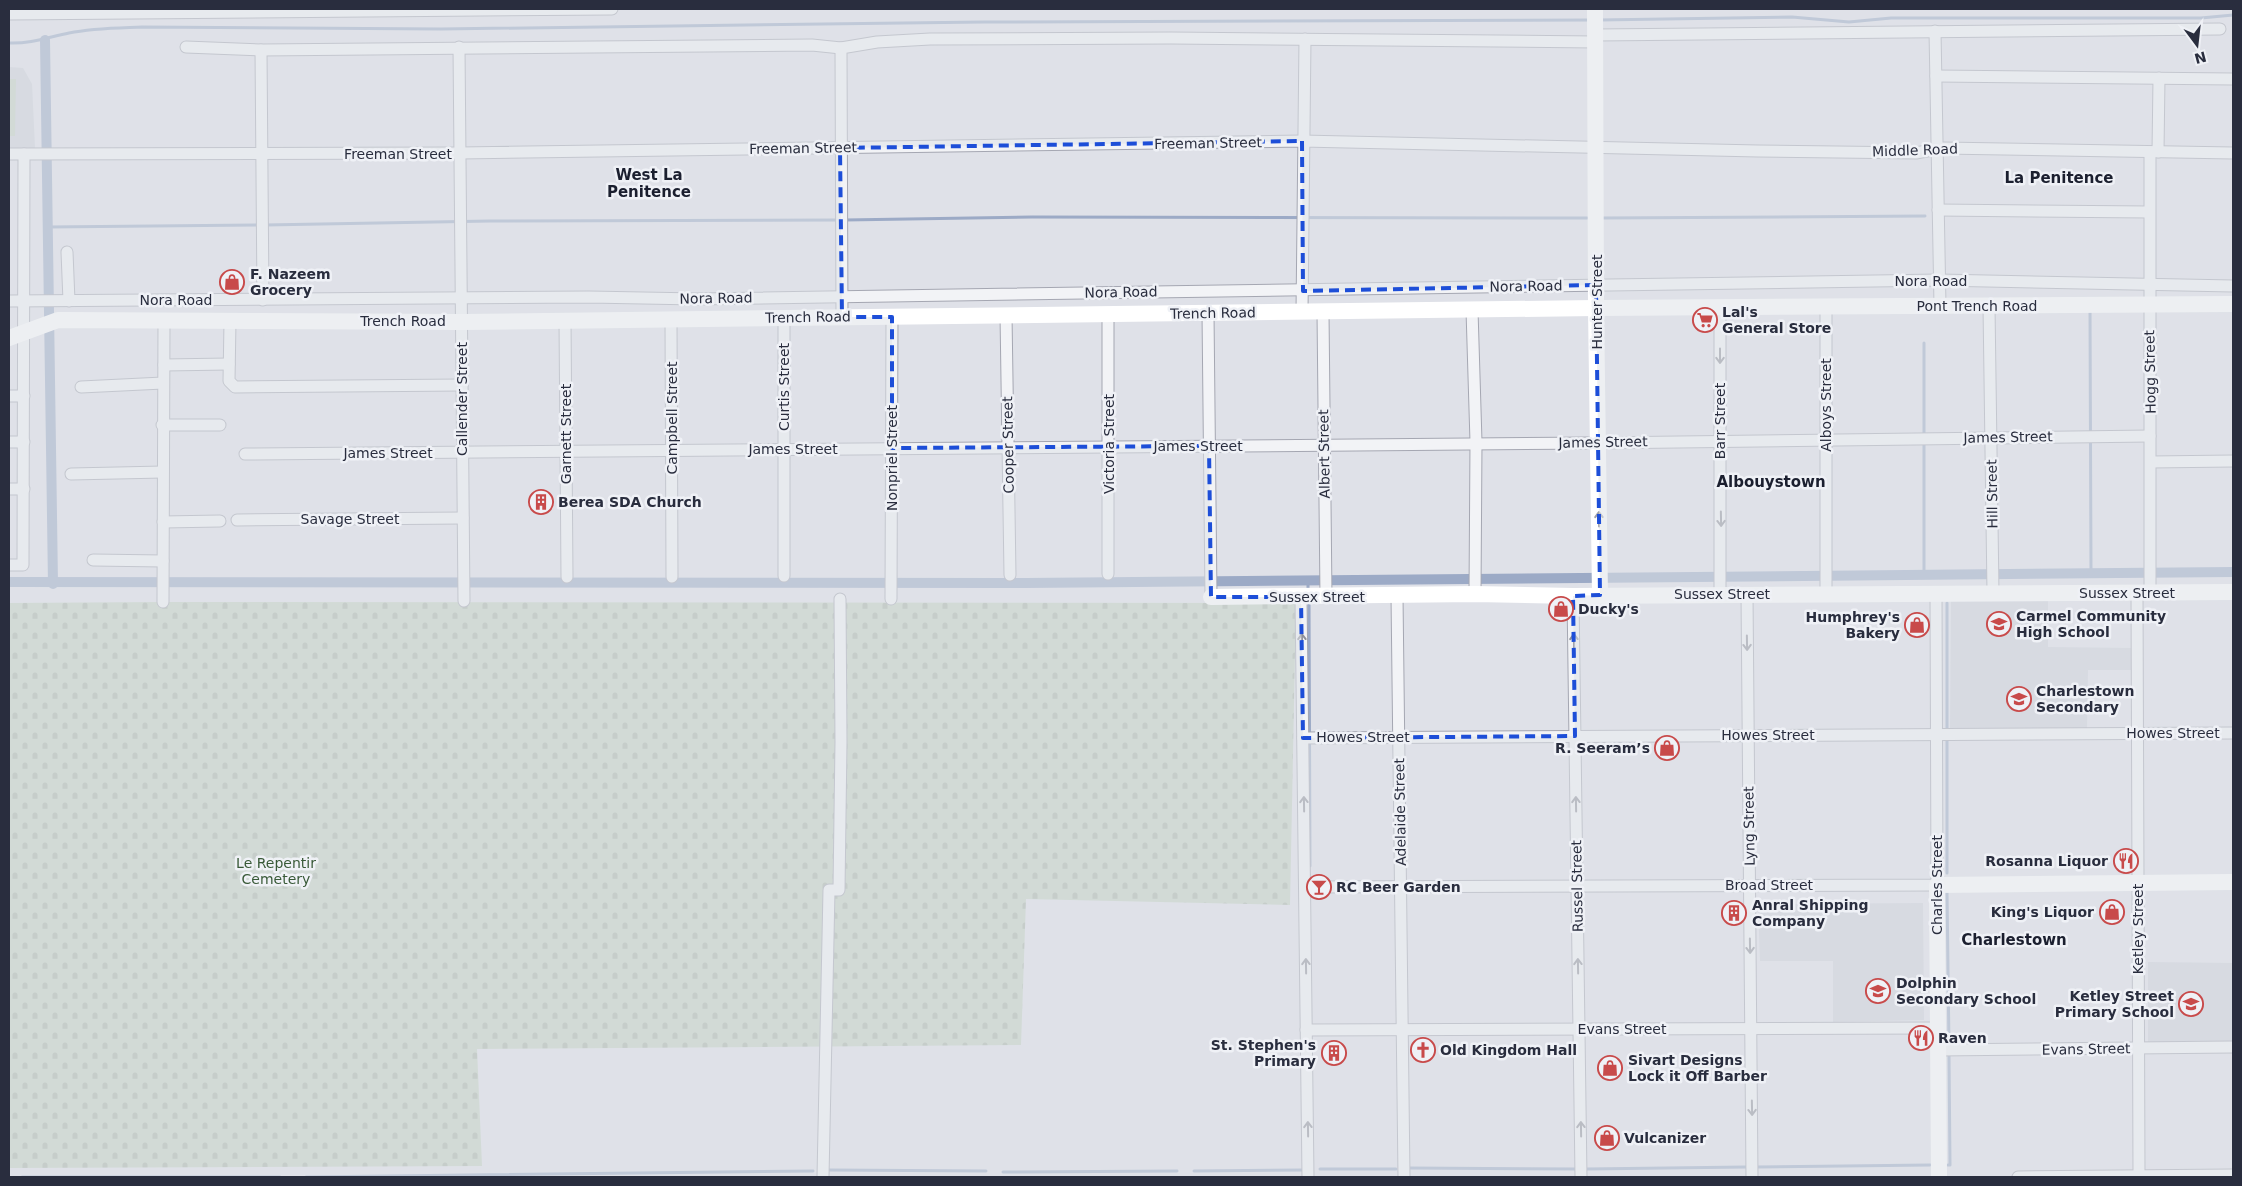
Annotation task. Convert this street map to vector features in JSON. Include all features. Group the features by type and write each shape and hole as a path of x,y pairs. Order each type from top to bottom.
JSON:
{"street":[{"path":"9,14 612,9"},
{"path":"186,47 261,50 459,47 812,46 840,48 877,42 930,39 1305,39 1596,24 1935,31 2220,29"},
{"name":"Hunter Street","path":"1596,24 1596,308 1600,590"},
{"path":"1935,31 1940,306"},
{"path":"1302,312 1302,142 1305,39"},
{"name":"Callender Street","path":"459,47 464,598"},
{"path":"840,48 842,317"},
{"path":"261,50 262,300"},
{"path":"1936,76 2233,79"},
{"path":"2154,152 2159,78"},
{"name":"Freeman Street","path":"9,154 261,155 1302,142 1597,149"},
{"name":"Middle Road","path":"1597,149 1916,153 1932,151 1937,148 2233,153"},
{"name":"Hogg Street","path":"2146,589 2150,559 2149,212 2154,152"},
{"path":"9,564 24,565 24,396 16,335 24,301 24,154"},
{"path":"1938,210 2149,212"},
{"path":"67,252 69,301"},
{"name":"Nora Road","path":"9,301 697,299 1939,280 2233,286"},
{"name":"Pont Trench Road","path":"1596,308 2233,304"},
{"name":"Hill Street","path":"1989,306 1993,588"},
{"name":"Alboys Street","path":"1826,307 1826,590"},
{"name":"Trench Road","path":"16,335 58,320 462,322 1596,308"},
{"name":"Barr Street","path":"1720,308 1721,589"},
{"path":"1472,310 1476,442 1475,594"},
{"name":"Albert Street","path":"1323,312 1326,597"},
{"path":"1208,313 1211,597"},
{"name":"Victoria Street","path":"1108,314 1108,574"},
{"name":"Cooper Street","path":"1006,315 1010,575"},
{"name":"Nonpriel Street","path":"891,599 892,316"},
{"name":"Curtis Street","path":"784,318 784,576"},
{"name":"Campbell Street","path":"671,319 672,577"},
{"name":"Garnett Street","path":"565,320 567,577"},
{"path":"163,602 162,425 164,321"},
{"path":"230,321 230,384 240,388 462,385"},
{"path":"164,365 229,364"},
{"path":"81,386 164,383"},
{"path":"9,396 24,396"},
{"path":"162,425 220,425"},
{"name":"James Street","path":"245,454 1324,445 1476,442 1598,443 2150,436"},
{"path":"9,442 24,442"},
{"path":"2150,462 2233,461"},
{"path":"70,474 162,472"},
{"path":"9,489 24,489"},
{"name":"Savage Street","path":"237,520 463,518"},
{"path":"163,522 220,521"},
{"path":"93,560 163,561"},
{"name":"Sussex Street","path":"1211,597 1475,594 1573,596 1600,590 1721,589 1747,594 1826,590 1936,594 1993,588 2146,589 2233,592"},
{"name":"Ketley Street","path":"2139,1176 2138,733 2146,589"},
{"name":"Lyng Street","path":"1747,594 1752,1177"},
{"name":"Charles Street","path":"1936,594 1939,1177"},
{"name":"Adelaide Street","path":"1397,596 1404,1177"},
{"name":"Russel Street","path":"1573,596 1581,1177"},
{"path":"1301,597 1308,1177"},
{"path":"823,1177 829,890 839,890 840,599"},
{"name":"Howes Street","path":"1303,738 2233,733"},
{"name":"Broad Street","path":"1305,887 2233,882"},
{"name":"Evans Street","path":"1306,1030 1938,1028"},
{"name":"Evans Street","path":"1938,1050 2233,1047"},
{"path":"2018,1177 2233,1175"}],"highlighted area":[{"path":"1302,141 1303,291 1596,285 1600,595 1573,596 1575,736 1303,738 1301,597 1211,597 1209,446 892,448 892,317 842,317 840,148"}],"shaded area":[{"path":"9,67 23,68 32,84 35,148 9,148"},
{"name":"Charlestown Secondary","path":"2048,599 2048,647 2131,648 2131,670 2088,670 2087,728 1950,729 1951,601"},
{"name":"Dolphin Secondary School","path":"1923,903 1924,1020 1833,1022 1833,961 1760,961 1758,904"},
{"name":"Ketley Street Primary School","path":"2148,962 2233,963 2233,1044 2148,1045"}],"green space":[{"path":"9,79 16,79 15,136 9,136"},
{"name":"Le Repentir Cemetery","path":"9,603 1296,603 1290,905 1026,899 1021,1045 477,1049 482,1166 9,1168"}],"waterway":[{"path":"1599,20 1792,17 1849,22 1891,18 2201,18 2233,15"},
{"path":"9,43 32,41 87,30 142,27 441,29 984,22 1591,20"},
{"path":"45,40 53,584"},
{"path":"1603,218 1925,216"},
{"path":"845,220 1032,217 1587,218"},
{"path":"265,225 490,221 839,220"},
{"path":"48,227 259,225"},
{"path":"2090,309 2091,573"},
{"path":"1924,343 1924,574"},
{"path":"9,582 1026,583 2233,572"},
{"path":"1308,580 1308,591"},
{"path":"1309,600 1310,866"},
{"path":"1947,603 1947,728"},
{"path":"1947,738 1947,873"},
{"path":"1947,891 1949,1047"},
{"path":"1948,1165 1950,1165 1949,1056"},
{"path":"1758,1167 1930,1165"},
{"path":"1587,1169 1746,1167"},
{"path":"1408,1168 1576,1169"},
{"path":"1320,1169 1396,1169"},
{"path":"829,1170 986,1171"},
{"path":"1194,1171 1303,1170"},
{"path":"306,1177 813,1171"},
{"path":"1003,1172 1177,1171"},
{"path":"22,1177 280,1177"}],"place":[{"name":"F. Nazeem Grocery","path":"232,282"},
{"name":"Lal's General Store","path":"1705,320"},
{"name":"Berea SDA Church","path":"541,502"},
{"name":"Ducky's","path":"1561,609"},
{"name":"Carmel Community High School","path":"1999,624"},
{"name":"Humphrey's Bakery","path":"1917,625"},
{"name":"Charlestown Secondary","path":"2019,699"},
{"name":"R. Seeram’s","path":"1667,748"},
{"name":"Rosanna Liquor","path":"2126,861"},
{"name":"RC Beer Garden","path":"1319,887"},
{"name":"King's Liquor","path":"2112,912"},
{"name":"Anral Shipping Company","path":"1734,913"},
{"name":"Dolphin Secondary School","path":"1878,991"},
{"name":"Ketley Street Primary School","path":"2191,1004"},
{"name":"Raven","path":"1921,1038"},
{"name":"Old Kingdom Hall","path":"1423,1050"},
{"name":"St. Stephen's Primary","path":"1334,1053"},
{"name":"Sivart Designs Lock it Off Barber","path":"1610,1068"},
{"name":"Vulcanizer","path":"1607,1138"}],"district":[{"name":"La Penitence","path":"2059,178"},
{"name":"West La Penitence","path":"649,184"},
{"name":"Albouystown","path":"1771,482"},
{"name":"Charlestown","path":"2014,940"}]}
